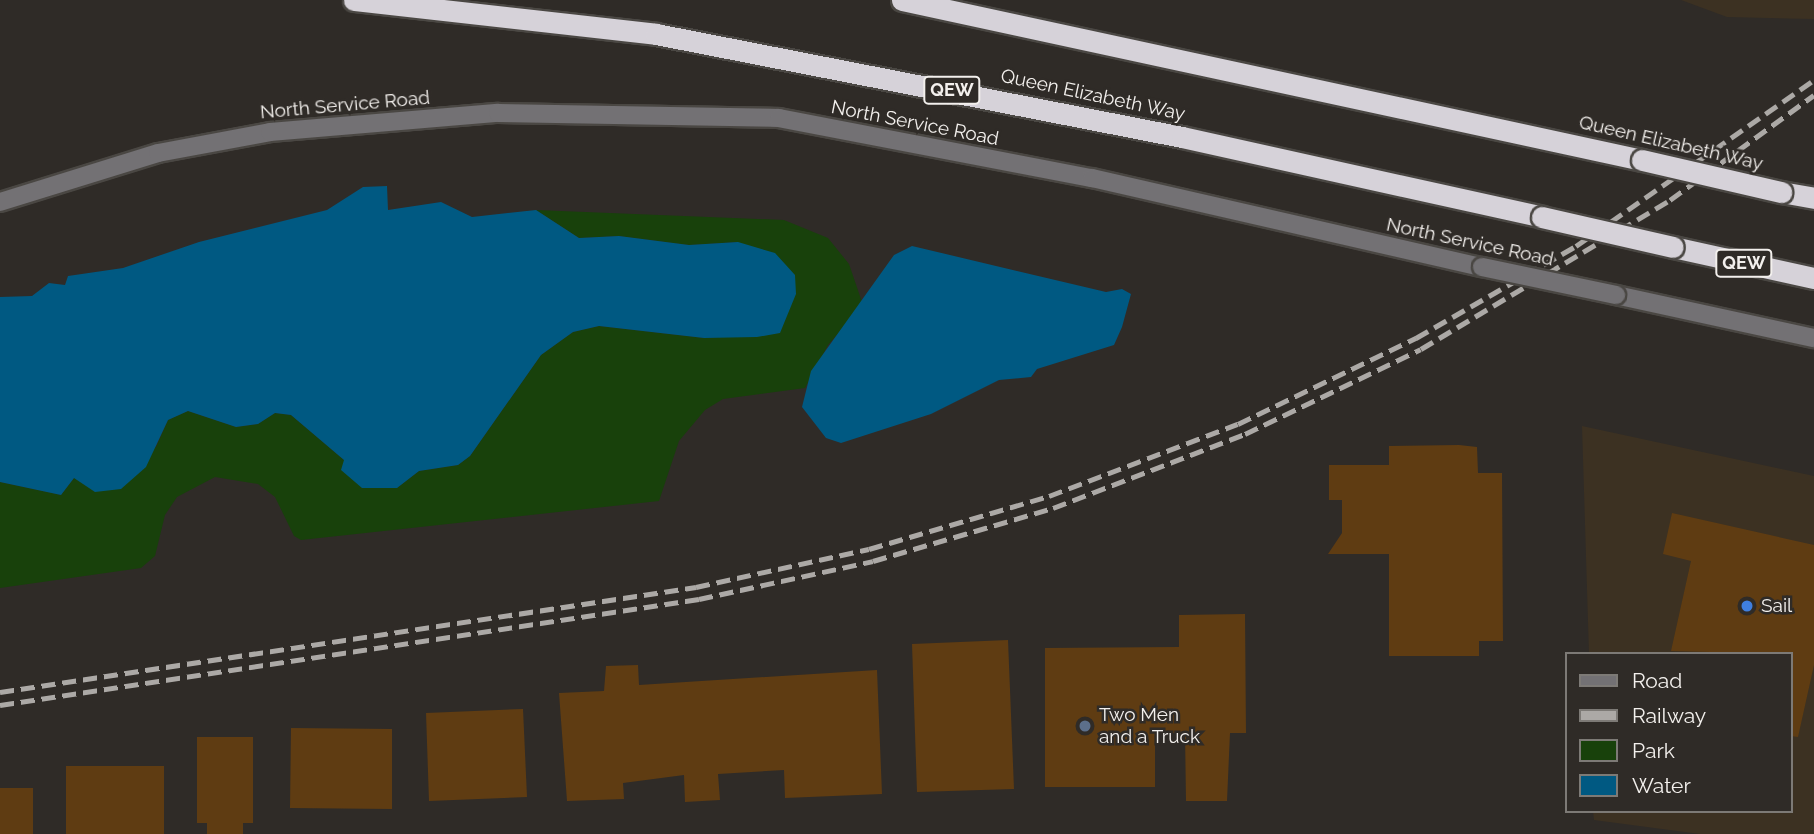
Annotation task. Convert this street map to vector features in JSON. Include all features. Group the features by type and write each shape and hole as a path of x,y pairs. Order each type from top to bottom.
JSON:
{"highway":[{"name":"Queen Elizabeth Way","path":"354,0 670,37 1155,131 1814,278"},
{"name":"Queen Elizabeth Way","path":"902,0 1814,198"}],"street":[{"name":"North Service Road","path":"0,202 158,153 270,132 498,113 779,118 1092,178 1482,267 1814,338"}],"shaded area":[{"path":"1681,0 1814,0 1814,19 1727,17"},
{"path":"1582,426 1814,476 1814,834 1700,834 1594,820 1593,813 1793,813 1793,652 1589,652"}],"green space":[{"path":"536,210 784,220 828,238 849,264 863,305 828,345 805,388 723,399 705,410 679,441 659,501 301,540 294,536 275,497 258,484 215,477 177,497 165,515 155,556 141,568 0,588 0,482 61,495 74,478 156,447 168,420 188,411 236,427 258,424 275,413 291,415 344,460 397,488 419,471 458,465 470,456 541,355 573,332 599,326 704,338 780,333 738,242 689,245 619,236 579,238"}],"water":[{"path":"387,186 388,210 441,202 472,217 536,210 579,238 619,236 689,245 738,242 775,253 795,275 796,294 780,333 757,337 704,338 599,326 573,332 541,355 470,456 458,465 419,471 397,488 362,488 341,470 344,460 291,415 275,413 258,424 236,427 188,411 168,420 146,467 121,489 95,492 74,478 61,495 0,482 0,297 32,296 49,283 65,285 68,276 123,268 199,242 327,210 363,187"},
{"path":"912,246 1106,292 1122,289 1131,294 1122,327 1114,345 1037,369 1031,377 999,380 931,414 841,443 826,438 802,407 811,371 894,255"}],"building":[{"path":"1389,446 1477,447 1478,473 1502,473 1503,641 1479,641 1479,656 1389,656 1389,554 1328,554 1342,533 1342,500 1329,500 1329,465 1389,465"},
{"name":"Sail","path":"1672,513 1814,545 1814,665 1798,737 1793,736 1793,652 1671,651 1691,561 1663,554"},
{"path":"1245,614 1246,733 1230,733 1227,801 1186,801 1185,733 1155,733 1155,787 1045,787 1045,648 1179,647 1179,615"},
{"path":"1008,640 1014,789 917,792 912,644"},
{"path":"638,665 639,685 877,670 882,794 785,798 784,770 718,774 720,800 685,802 684,775 623,783 624,799 567,801 559,693 604,691 606,666"},
{"path":"523,709 527,797 429,801 426,713"},
{"path":"291,728 392,729 392,809 290,808"},
{"path":"197,737 253,737 253,823 243,823 243,834 207,834 207,823 197,823"},
{"path":"66,766 164,766 164,834 66,834"},
{"path":"0,788 33,788 33,834 0,834"}],"railway":[{"path":"0,692 696,587 869,549 1049,496 1238,424 1416,338 1576,246 1814,80"},
{"path":"0,705 699,599 873,561 1053,508 1245,434 1421,349 1670,200 1814,95"}],"place":[{"name":"Sail","path":"1747,606"},
{"name":"Two Men and a Truck","path":"1085,726"}]}
